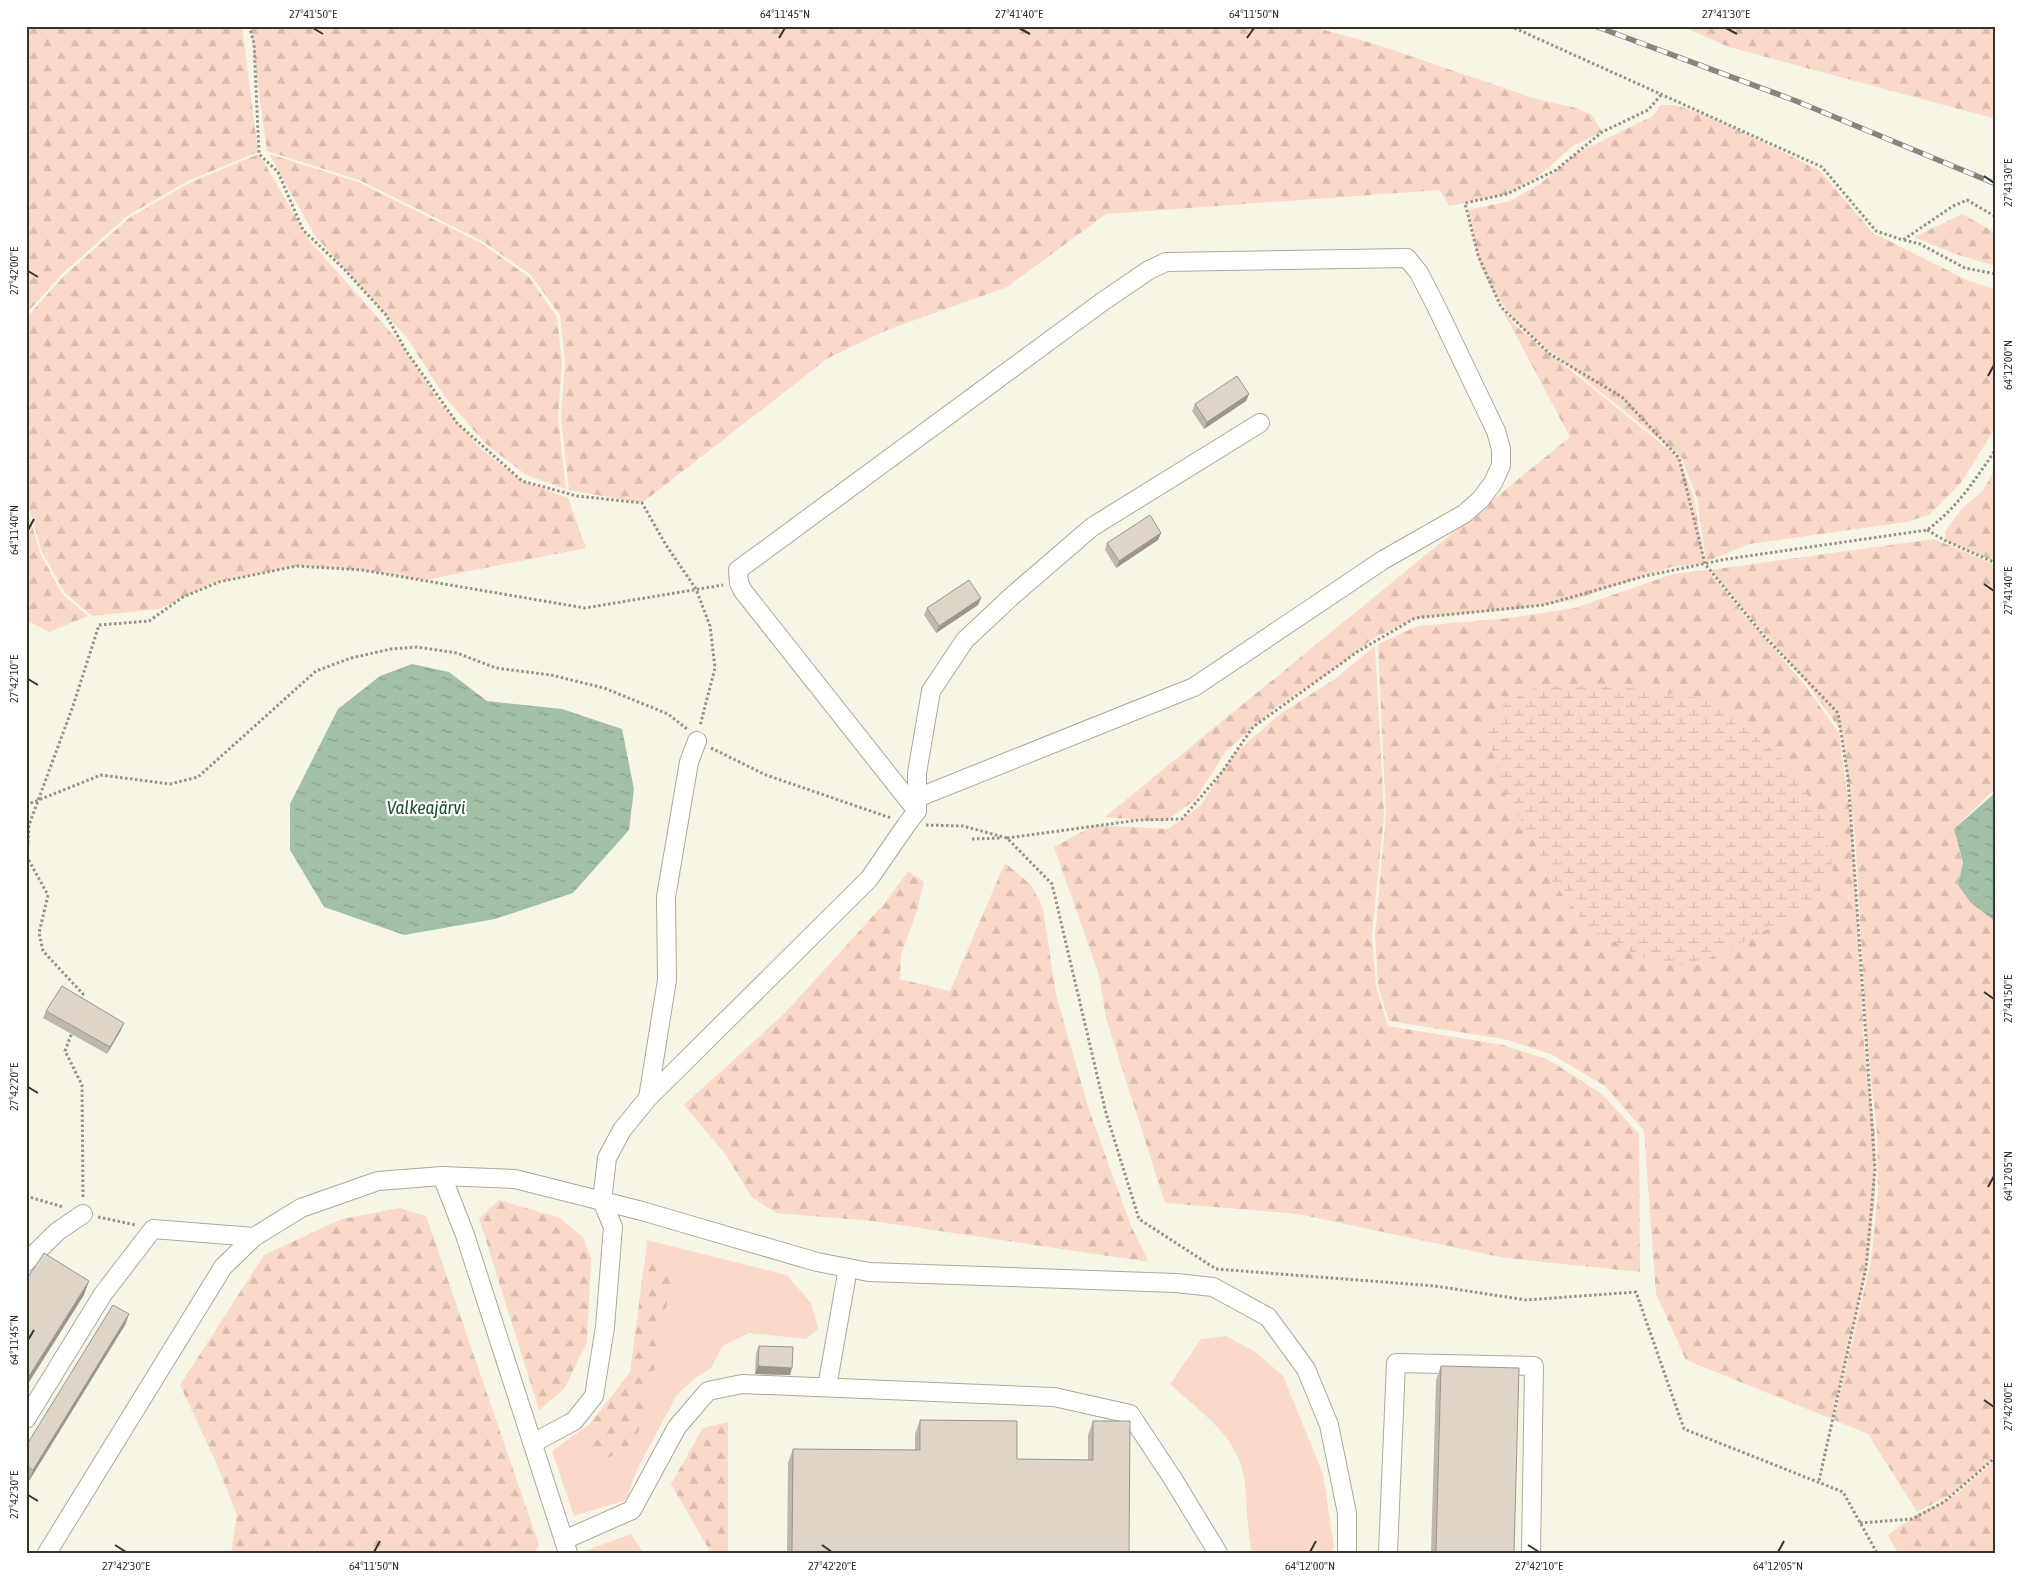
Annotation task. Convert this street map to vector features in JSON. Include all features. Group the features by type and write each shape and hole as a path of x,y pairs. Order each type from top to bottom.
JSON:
{"street":[{"path":"1407,258 1419,273 1436,304 1496,430 1501,449 1501,465 1493,483 1480,500 1464,514 1383,560 1194,687 914,811 739,583 738,570 751,558 1102,302 1149,270 1166,262 1407,258"},
{"path":"533,1443 574,1421 594,1396 605,1327 613,1228 602,1201 607,1158 622,1130 648,1098 869,879 914,811 917,773 931,691 965,640 1012,596 1092,527 1260,423"},
{"path":"648,1098 667,980 666,897 689,762 697,741"},
{"path":"442,1176 465,1235 566,1547 632,1510 677,1427 708,1391 742,1384 1054,1397 1130,1414 1173,1478 1218,1553"},
{"path":"47,1553 223,1267 254,1237 301,1208 378,1181 442,1176 515,1179 602,1201 817,1262 869,1272 1176,1283 1213,1287 1268,1317 1306,1369 1328,1425 1347,1513 1347,1553"},
{"path":"26,1262 58,1231 83,1214"},
{"path":"26,1420 103,1294 153,1229 254,1237"},
{"path":"828,1388 848,1268"},
{"path":"1388,1553 1396,1363 1534,1366 1531,1553"}],"path":[{"path":"249,26 254,43 259,154 278,172 303,230 345,270 386,315 406,351 457,423 522,481 577,496 642,502 666,545 696,589 710,626 715,668 697,741"},
{"path":"1510,26 1822,167 1876,231 1920,244 1965,268 1996,274"},
{"path":"1662,95 1648,110 1602,132 1556,170 1507,194 1465,203 1478,255 1501,307 1550,354 1622,397 1679,458 1705,564 1764,636 1838,712 1848,778 1875,1169 1866,1268 1819,1481"},
{"path":"1903,240 1953,206 1967,200 1996,217"},
{"path":"972,839 1007,838 1139,820 1182,819 1222,772 1254,727 1356,652 1415,618 1544,605 1645,576 1705,564 1927,530 1946,516 1966,493 1996,449"},
{"path":"1927,530 1946,541 1996,563"},
{"path":"81,1003 83,994 44,951 39,933 48,895 27,857 29,825 73,706 99,625 149,621 183,597 219,582 297,566 362,570 585,608 739,583"},
{"path":"26,804 101,775 170,784 198,777 316,671 351,658 391,649 417,647 456,653 496,668 552,675 604,688 668,714 691,732 697,741 766,775 914,811 1007,838 1052,884 1106,1113 1139,1219 1216,1269 1285,1276 1435,1286 1526,1300 1636,1292 1684,1429 1843,1492 1877,1553"},
{"path":"74,1028 65,1051 82,1084 83,1214"},
{"path":"1213,1287 1216,1269"},
{"path":"1860,1523 1912,1519 1944,1502 1996,1457"}],"green space":[{"path":"26,26 242,26 258,152 188,181 127,216 62,274 26,314"},
{"path":"250,26 1310,26 1375,44 1533,98 1576,108 1591,114 1602,132 1573,146 1536,178 1507,194 1449,206 1440,190 1106,214 1007,287 887,330 828,358 642,503 569,490 561,418 565,362 560,315 531,275 482,241 359,180 267,151"},
{"path":"1681,26 1996,26 1996,119 1729,47"},
{"path":"1661,105 1675,105 1711,117 1819,170 1873,233 1967,280 1996,290 1996,427 1960,484 1929,515 1906,522 1749,544 1706,562 1697,498 1681,457 1518,325 1493,291 1480,266 1468,210 1510,201 1540,184 1577,153 1653,116"},
{"path":"259,154 309,240 401,344 439,402 481,449 522,481 568,498 586,548 425,580 362,570 297,566 213,583 159,609 92,616 64,592 42,552 26,498 26,318 64,276 129,218 189,183"},
{"path":"269,154 358,182 481,243 529,277 557,317 562,362 558,418 566,489 526,475 486,444 445,397 407,338 315,236"},
{"path":"1962,214 1996,233 1996,266 1955,254 1914,237"},
{"path":"1501,307 1516,326 1679,458 1694,498 1705,564 1671,567 1574,600 1509,610 1415,618 1374,638 1330,672 1275,708 1226,751 1195,800 1164,822 1105,817 1570,437"},
{"path":"1996,467 1996,562 1946,541 1945,532 1960,511 1984,489"},
{"path":"26,505 40,553 62,594 88,616 49,632 26,620"},
{"path":"1934,539 1996,565 1996,788 1954,829 1963,865 1958,885 1996,922 1996,1456 1954,1493 1917,1512 1868,1434 1834,1420 1871,1260 1878,1194 1877,1132 1867,1044 1855,835 1842,732 1806,682 1710,570"},
{"path":"1707,570 1804,684 1839,733 1853,835 1864,1044 1875,1133 1875,1193 1869,1259 1832,1419 1686,1360 1656,1294 1644,1131 1605,1086 1551,1054 1504,1039 1389,1021 1378,986 1375,935 1386,814 1378,644 1418,626 1510,618 1575,608 1673,574"},
{"path":"1375,646 1384,814 1372,935 1376,987 1388,1026 1503,1045 1549,1060 1602,1094 1639,1134 1640,1272 1505,1258 1298,1214 1165,1203 1106,1018 1099,975 1054,847 1095,825 1168,829 1201,805 1232,756 1280,714 1335,679"},
{"path":"1539,686 1604,686 1651,690 1711,701 1778,755 1823,816 1833,872 1815,899 1784,921 1692,967 1639,957 1587,926 1552,881 1533,839 1507,798 1487,733 1504,704"},
{"path":"1005,863 1031,885 1043,908 1056,995 1089,1110 1131,1226 1149,1262 872,1221 776,1213 751,1196 726,1155 684,1105 785,1013 884,904 908,871 924,882 917,911 901,955 900,979 950,991"},
{"path":"499,1200 560,1218 583,1237 591,1259 587,1342 564,1389 539,1410 479,1218"},
{"path":"400,1208 426,1216 539,1545 534,1553 231,1553 237,1515 215,1460 180,1385 264,1255 342,1219"},
{"path":"647,1240 787,1275 811,1303 818,1329 806,1339 749,1333 722,1346 711,1368 695,1378 677,1395 637,1469 626,1500 574,1516 552,1451 590,1424 596,1463 673,1267 646,1251"},
{"path":"646,1251 673,1267 658,1356 635,1444 595,1464 590,1424 630,1372"},
{"path":"1226,1336 1254,1351 1283,1376 1323,1474 1334,1547 1330,1553 1252,1553 1245,1482 1232,1445 1213,1423 1170,1384 1201,1339"},
{"path":"728,1422 728,1553 711,1553 671,1484 703,1428"},
{"path":"1996,1460 1996,1553 1898,1553 1888,1535 1918,1514 1956,1495"},
{"path":"631,1534 644,1553 585,1553 584,1551"}],"water":[{"name":"Valkeajärvi","path":"412,664 449,672 487,701 562,709 622,729 634,789 629,830 573,893 495,919 404,935 324,907 290,850 290,804 338,709 380,676"},
{"path":"1996,792 1996,922 1971,903 1958,885 1963,863 1954,829"}],"building":[{"path":"1237,376 1249,394 1207,422 1195,404"},
{"path":"1150,515 1161,533 1119,561 1107,543"},
{"path":"969,580 981,598 939,626 927,608"},
{"path":"62,986 124,1023 110,1047 46,1011"},
{"path":"44,1253 89,1281 26,1381 26,1280"},
{"path":"113,1305 129,1314 33,1470 26,1466 26,1446"},
{"path":"759,1346 793,1347 792,1368 758,1366"},
{"path":"1441,1366 1519,1368 1514,1553 1436,1553"},
{"path":"920,1420 1017,1421 1017,1459 1093,1460 1093,1421 1130,1421 1129,1553 792,1553 793,1449 920,1450"}],"railway":[{"path":"1595,26 1796,101 1996,184"}]}
